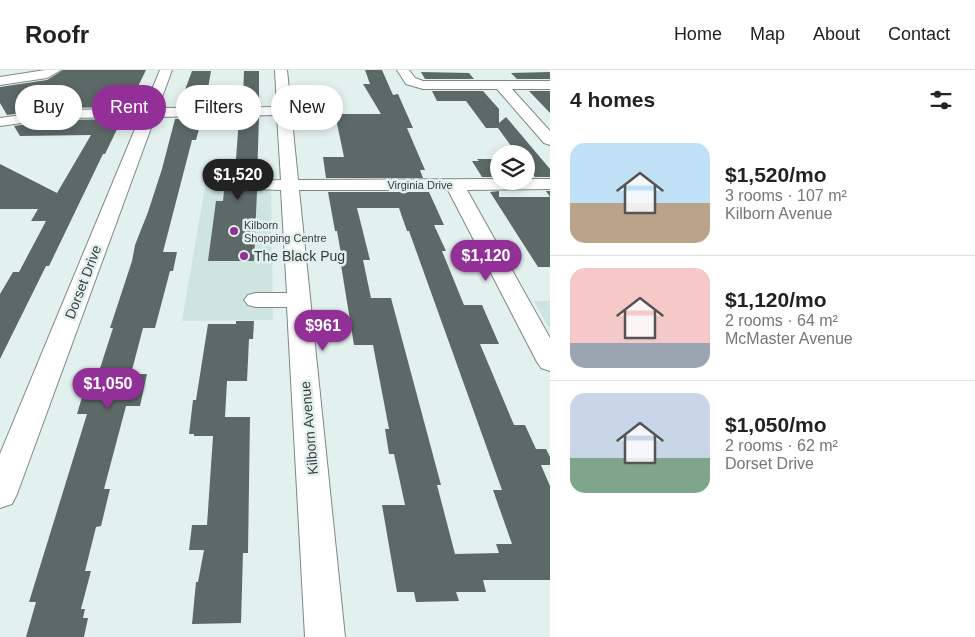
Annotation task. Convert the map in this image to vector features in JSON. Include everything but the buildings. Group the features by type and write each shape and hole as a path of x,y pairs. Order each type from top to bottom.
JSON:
{"street":[{"path":"0,81 47,74 55,70"},
{"name":"Dorset Drive","path":"160,85 166,70"},
{"name":"Kilborn Avenue","path":"281,70 282,85"},
{"path":"403,70 413,84 550,85"},
{"path":"501,86 550,140"},
{"path":"166,112 271,111"},
{"path":"0,122 58,114 92,113"},
{"name":"Dorset Drive","path":"0,494 143,130"},
{"name":"Kilborn Avenue","path":"286,130 325,637"},
{"name":"Virginia Drive","path":"261,185 550,184"},
{"path":"455,185 550,362"},
{"path":"256,300 298,300"}],"shaded area":[{"path":"271,174 273,320 182,321 207,175"},
{"path":"534,301 550,301 550,330"}],"place":[{"name":"Kilborn Shopping Centre","path":"234,231"},
{"name":"The Black Pug","path":"244,256"}]}
